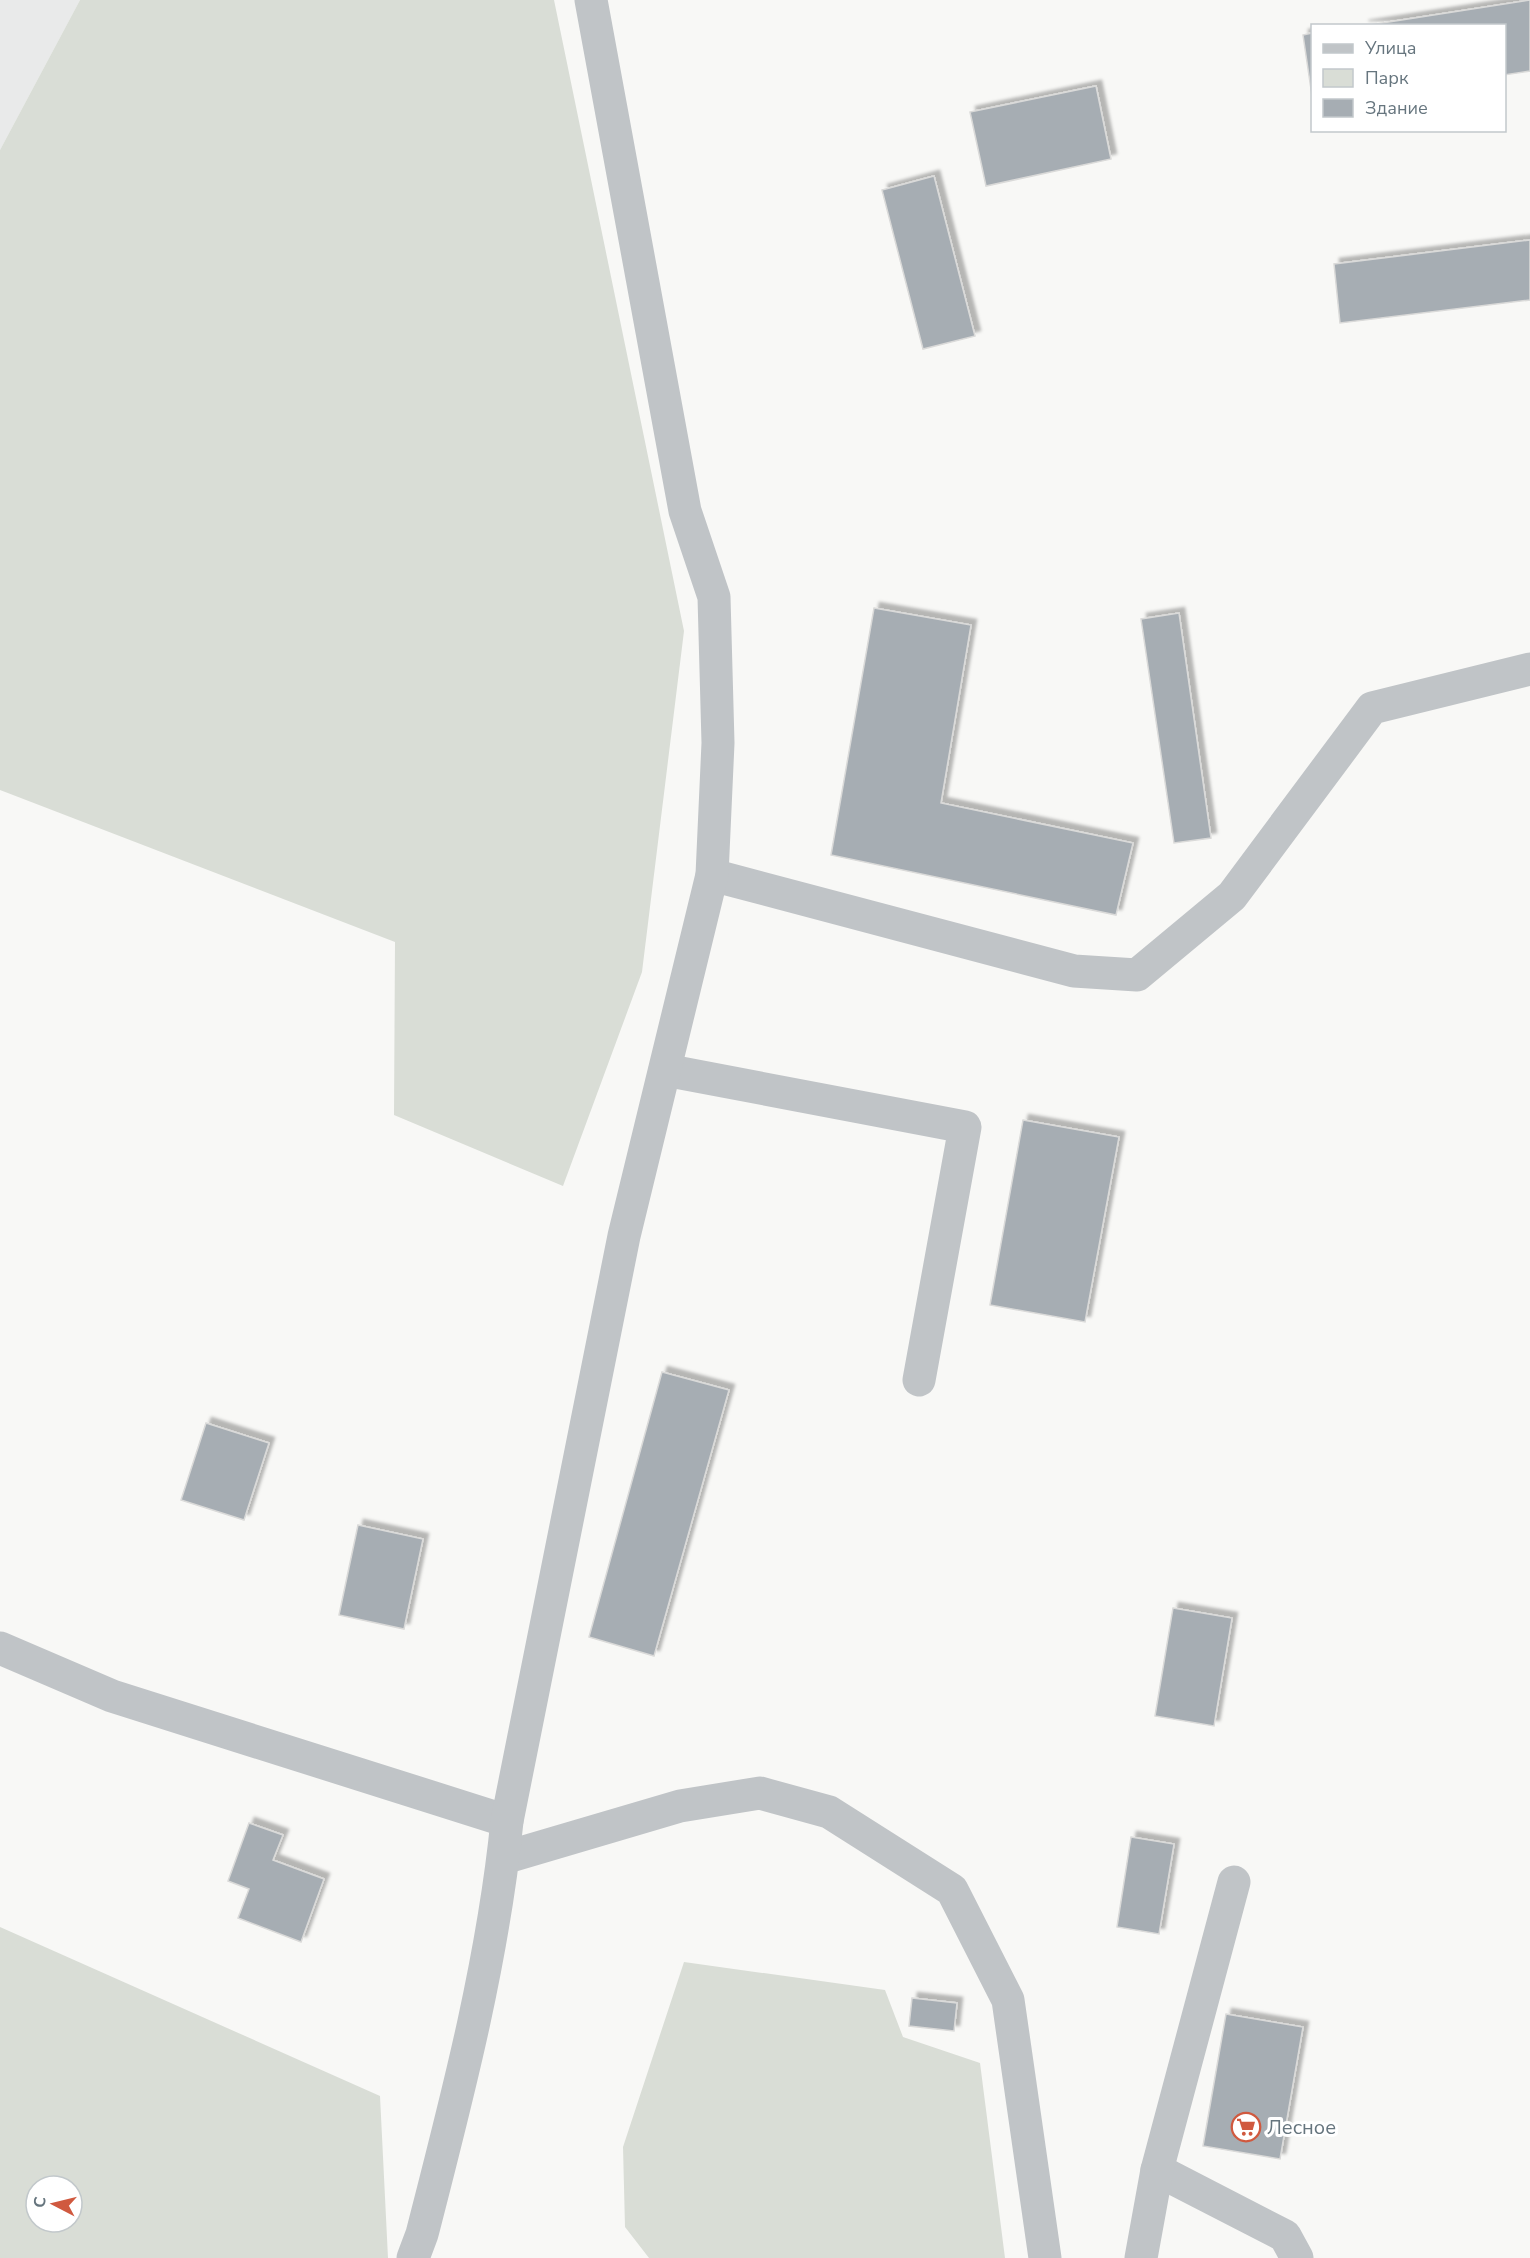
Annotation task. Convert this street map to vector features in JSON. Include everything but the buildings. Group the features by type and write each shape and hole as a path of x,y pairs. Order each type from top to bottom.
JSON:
{"street":[{"path":"413,2258 422,2234 466,2065 504,1858 507,1821 624,1236 712,875 718,743 714,597 685,511 591,0"},
{"path":"712,875 1074,971 1137,975 1232,896 1372,708 1530,669"},
{"path":"665,1070 965,1127 919,1380"},
{"path":"0,1648 112,1696 507,1821"},
{"path":"504,1858 680,1806 760,1793 829,1812 952,1890 1008,2000 1045,2258"},
{"path":"1141,2258 1157,2170 1234,1882"},
{"path":"1157,2170 1285,2236 1297,2258"}],"shaded area":[{"path":"0,0 80,0 0,150"}],"green space":[{"path":"80,0 554,0 684,631 642,972 563,1186 394,1115 395,942 0,790 0,150"},
{"path":"0,1927 380,2096 388,2258 0,2258"},
{"path":"684,1962 885,1990 903,2037 980,2063 1005,2258 649,2258 625,2227 623,2147"}],"place":[{"name":"Лесное","path":"1246,2127"}]}
